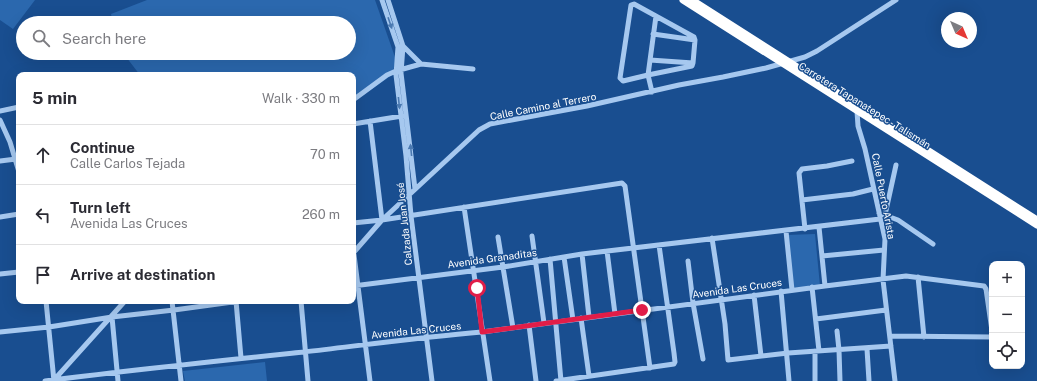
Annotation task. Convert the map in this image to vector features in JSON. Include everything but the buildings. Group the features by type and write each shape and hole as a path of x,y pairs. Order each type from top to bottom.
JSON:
{"highway":[{"name":"Carretera Tapanatepec - Talismán","path":"683,0 1037,220"},
{"name":"Carretera Tapanatepec - Talismán","path":"692,0 857,111 1037,226"}],"street":[{"path":"382,0 400,47 421,64"},
{"path":"388,0 400,47"},
{"name":"Calle Camino al Terrero","path":"356,246 479,130 490,124 587,106 723,77 805,56 817,51 896,0"},
{"path":"634,4 656,16 694,37 693,63 690,68 623,81 620,78 631,6 634,4"},
{"path":"652,92 648,75 656,16"},
{"path":"653,34 695,40"},
{"name":"Calzada Juan José","path":"400,47 400,66 415,189"},
{"path":"650,60 693,63"},
{"path":"356,98 387,75 396,71 400,66 421,64 473,69"},
{"name":"Calzada Juan José","path":"396,71 410,194 411,216 428,336 432,381"},
{"path":"0,111 16,108"},
{"name":"Calle Puerto Arista","path":"857,111 858,126 865,149 885,239 883,280 895,381"},
{"path":"356,123 407,116"},
{"path":"0,120 16,159 0,161"},
{"path":"370,121 382,220"},
{"path":"805,229 799,172 802,169 852,161"},
{"path":"885,215 896,165"},
{"path":"356,223 411,216 622,183 625,186 650,368"},
{"path":"802,200 874,190"},
{"path":"464,207 490,381"},
{"path":"878,212 898,220 932,244"},
{"path":"0,216 16,214"},
{"name":"Avenida Granaditas","path":"356,285 474,270 503,268 582,254 880,220"},
{"path":"819,227 825,286"},
{"path":"786,231 792,290"},
{"path":"532,236 544,323"},
{"path":"498,237 513,328"},
{"path":"712,238 728,360 788,353 868,349 891,346"},
{"path":"556,381 671,365 675,362 659,245"},
{"path":"822,256 884,250"},
{"path":"607,251 615,314"},
{"path":"582,254 589,317"},
{"path":"564,257 573,320"},
{"path":"550,260 561,381"},
{"path":"688,261 702,359"},
{"path":"0,274 16,272"},
{"name":"Avenida Las Cruces","path":"45,381 305,352 428,336 482,332 812,287 883,280 906,276 984,286 986,289 989,310"},
{"path":"918,277 924,337"},
{"path":"812,287 816,319 817,351 815,381"},
{"path":"356,290 366,344 370,381"},
{"path":"781,292 788,353 789,381"},
{"path":"754,295 761,356"},
{"path":"46,304 50,327 54,381"},
{"path":"54,381 123,304"},
{"path":"173,304 181,381"},
{"path":"0,332 50,327 112,317 215,304"},
{"path":"236,304 241,358"},
{"path":"301,304 308,381"},
{"path":"816,319 886,310"},
{"path":"112,317 118,381"},
{"path":"581,318 589,376"},
{"path":"529,325 536,381"},
{"path":"837,331 840,381"},
{"path":"890,336 989,337"},
{"path":"868,349 869,381"}],"shaded area":[{"path":"0,0 35,0 23,16 16,16 16,25 13,29 0,20"},
{"path":"147,0 375,0 396,60 392,75 356,100 356,72 138,72 128,60 356,60 356,16 111,16 111,14"},
{"path":"815,234 820,286 792,288 787,235"},
{"path":"265,362 267,381 185,381 183,371"}],"route":[{"path":"477,288 482,332 642,310"}]}
